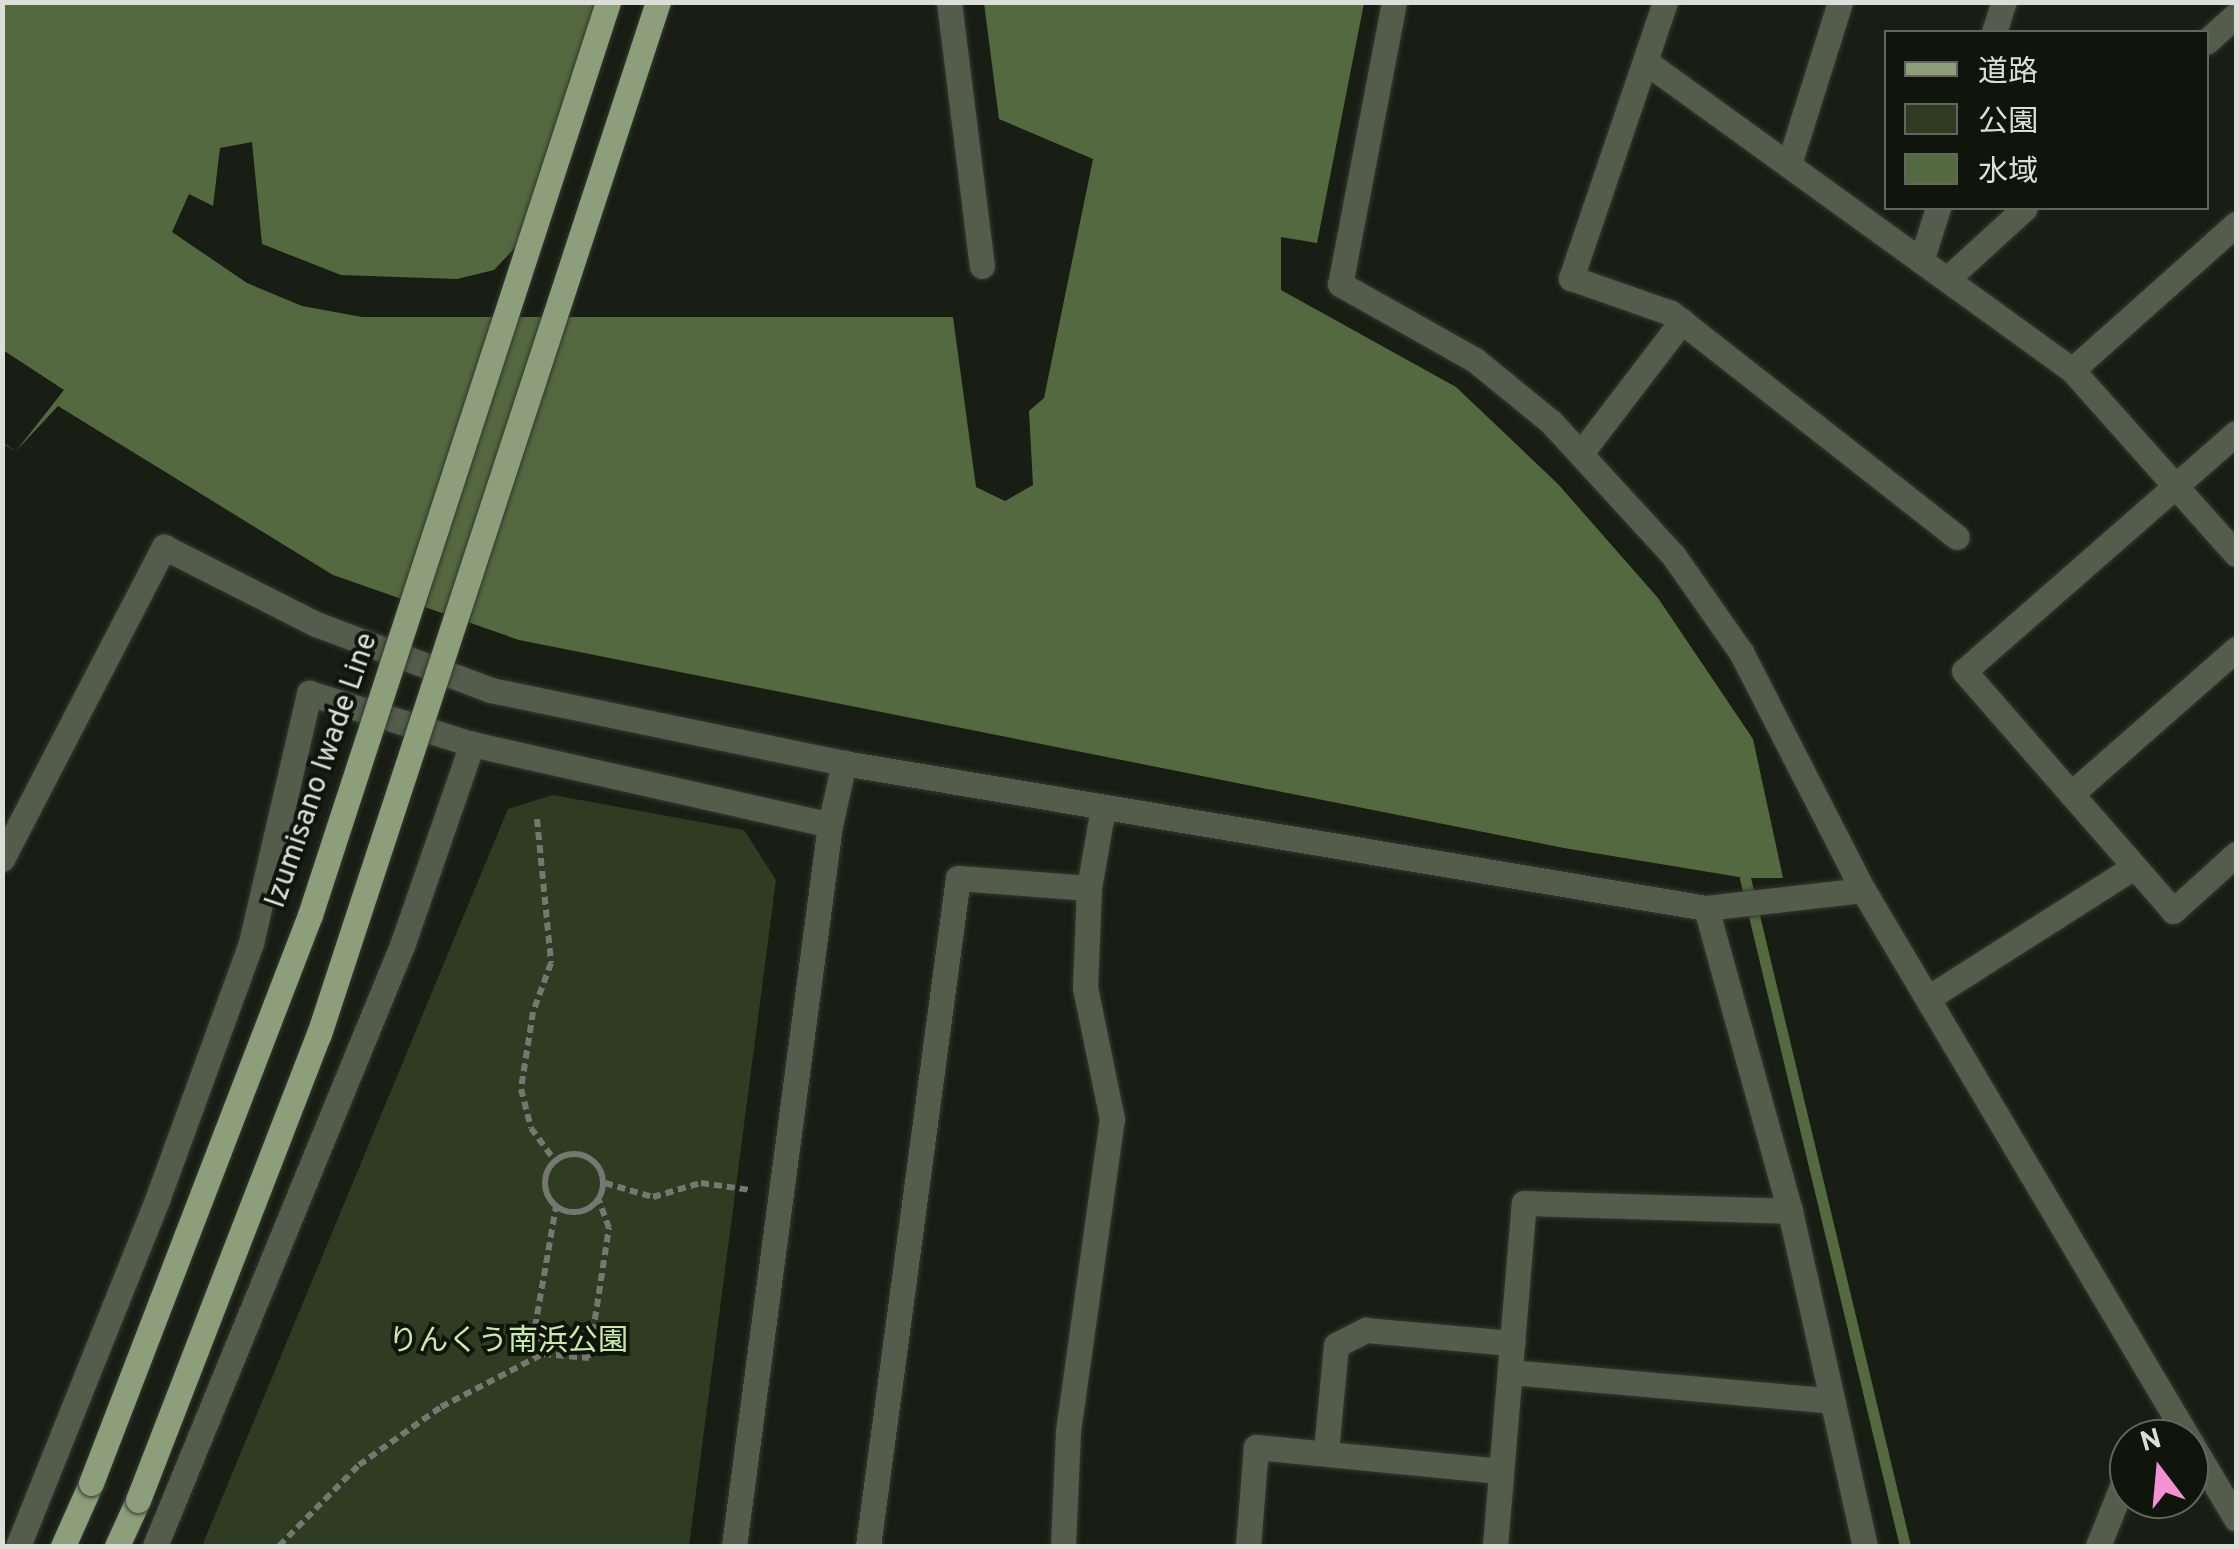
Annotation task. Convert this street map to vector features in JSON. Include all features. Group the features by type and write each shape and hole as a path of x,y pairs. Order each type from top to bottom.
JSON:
{"main road":[{"name":"Izumisano Iwade Line","path":"64,1546 310,915 608,2"},
{"path":"117,1546 318,1034 658,2"}],"street":[{"path":"949,2 982,266"},
{"path":"1394,2 1340,284 1475,360 1580,453 1673,555 1742,652 1863,890 1928,998 2164,1419"},
{"path":"1666,2 1570,278 1682,321 1957,536"},
{"path":"1789,164 1840,2"},
{"path":"1995,30 2004,2"},
{"path":"2209,39 2236,15"},
{"path":"1646,62 2072,370 2236,554"},
{"path":"1921,261 1937,210"},
{"path":"1947,279 2024,210"},
{"path":"2072,370 2236,224"},
{"path":"1580,453 1682,321"},
{"path":"2236,433 1964,671 2173,911 2236,854"},
{"path":"2,859 164,547 316,624 491,690 844,763 1706,908 1863,890"},
{"path":"2071,794 2236,649"},
{"path":"18,1546 158,1200 252,943 310,694 472,744 830,825"},
{"path":"155,1546 404,944 472,744"},
{"path":"734,1546 830,825 844,763"},
{"path":"1063,1546 1068,1431 1112,1119 1085,988 1089,888 1103,808"},
{"path":"1928,998 2134,866"},
{"path":"868,1546 958,878 1089,888"},
{"path":"1706,908 1790,1212 1865,1546"},
{"path":"1495,1546 1524,1203 1790,1212"},
{"path":"1326,1451 1336,1346 1366,1330 1512,1342"},
{"path":"1510,1372 1832,1400"},
{"path":"1248,1546 1256,1447 1501,1471"},
{"path":"2209,1483 2236,1519"},
{"path":"2098,1546 2109,1519"}],"path":[{"path":"537,819 551,963 533,1012 522,1090 532,1128 554,1160"},
{"path":"279,1546 359,1465 441,1408 543,1354 590,1358 609,1228 599,1201 605,1183 596,1162 576,1152 554,1160 545,1175 546,1193 556,1207 579,1213 599,1201"},
{"path":"605,1183 654,1197 701,1182 750,1190"},
{"path":"543,1354 535,1327 556,1207"}],"green space":[{"name":"りんくう南浜公園","path":"553,795 744,830 776,880 689,1546 202,1546 508,809"}],"water":[{"path":"3,3 598,3 527,235 494,270 457,279 341,275 262,244 252,142 220,148 213,206 189,194 172,232 247,283 302,306 362,317 953,317 976,487 1005,501 1033,485 1029,411 1044,398 1093,159 999,119 984,3 1364,3 1317,243 1281,237 1281,290 1456,387 1558,484 1658,598 1753,739 1783,878 1745,878 1564,848 519,640 333,575 58,406 16,451 3,444"}],"pier":[{"path":"3,350 64,390 16,451 3,443"}],"waterway":[{"path":"1745,878 1905,1546"}]}
